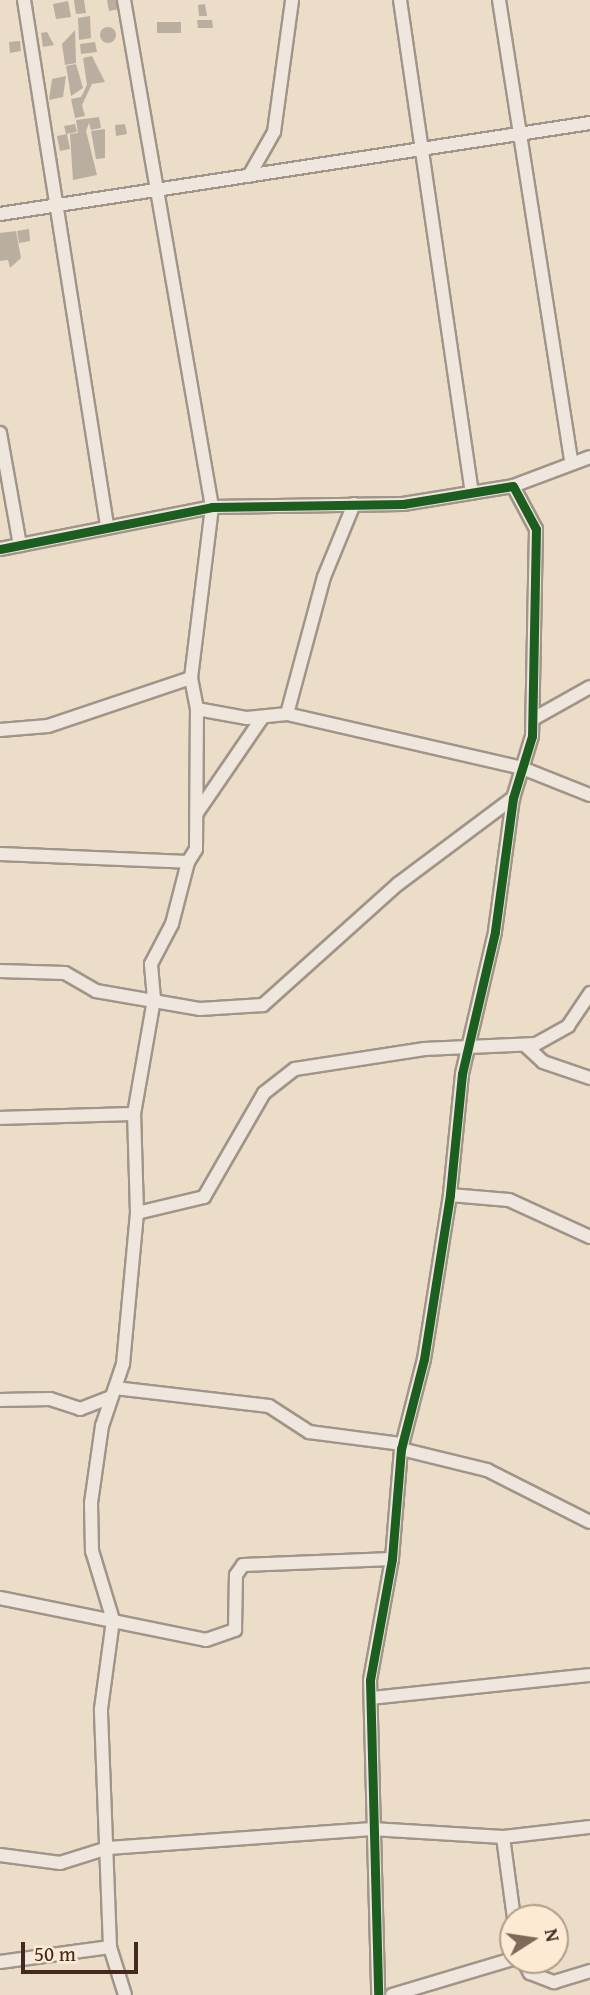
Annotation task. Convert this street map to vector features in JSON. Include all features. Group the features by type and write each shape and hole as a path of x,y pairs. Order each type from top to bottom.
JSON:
{"street":[{"path":"24,0 107,525"},
{"path":"124,0 212,507 191,678 197,709 196,849 188,862 172,924 150,964 154,999 134,1114 137,1213 113,1392 90,1523 113,1620 101,1709 110,1947 125,1995"},
{"path":"249,176 274,132 292,0"},
{"path":"400,0 419,150 472,493"},
{"path":"499,0 571,461"},
{"path":"0,214 590,123"},
{"path":"0,433 20,545"},
{"path":"0,549 107,525 212,507 425,502 513,486 571,461 590,457"},
{"path":"379,1995 372,1829 371,1698 391,1559 402,1446 424,1359 450,1195 469,1045 495,932 513,798 533,719 538,546 513,486"},
{"path":"288,714 324,577 354,504"},
{"path":"0,730 48,726 191,678"},
{"path":"533,719 590,687"},
{"path":"197,709 262,718 288,714 522,768 590,795"},
{"path":"197,814 262,718"},
{"path":"0,971 65,973 96,991 200,1009 263,1005 398,884 513,798"},
{"path":"0,854 188,862"},
{"path":"137,1213 204,1197 264,1093 295,1069 469,1045 526,1046 568,1027 590,993"},
{"path":"526,1046 543,1062 590,1078"},
{"path":"0,1118 134,1114"},
{"path":"450,1195 509,1200 590,1237"},
{"path":"0,1400 50,1399 80,1409 113,1392 268,1406 309,1432 402,1446 487,1470 590,1522"},
{"path":"0,1598 113,1620 188,1639 219,1639 230,1635 239,1621 238,1567 391,1559"},
{"path":"371,1698 590,1675"},
{"path":"0,1855 77,1862 108,1848 372,1829 503,1837 590,1826"},
{"path":"503,1837 512,1904"},
{"path":"0,1962 110,1947"},
{"path":"392,1995 499,1963"},
{"path":"533,1974 554,1982 590,1971"}],"building":[{"path":"74,0 84,0 86,13 76,14"},
{"path":"107,0 118,0 119,9 109,11"},
{"path":"68,1 71,17 56,19 53,4"},
{"path":"205,4 207,16 199,16 198,5"},
{"path":"90,16 91,38 79,40 78,18"},
{"path":"197,20 212,20 213,28 198,28"},
{"path":"157,22 181,22 181,33 157,33"},
{"path":"105,27 111,27 116,35 114,41 105,43 100,38 100,32"},
{"path":"75,30 76,63 65,65 62,44"},
{"path":"47,32 54,45 43,47 41,33"},
{"path":"20,41 21,51 10,53 9,42"},
{"path":"95,42 97,52 81,54 80,44"},
{"path":"92,56 105,82 92,84 82,105 85,116 75,118 71,99 81,97 87,85 83,58"},
{"path":"76,64 83,88 71,96 66,66"},
{"path":"66,76 63,97 49,100 52,79"},
{"path":"99,117 101,128 91,130 89,123 86,131 97,175 73,180 70,134 78,133 76,120"},
{"path":"75,124 77,132 66,134 64,126"},
{"path":"125,124 127,134 116,136 115,125"},
{"path":"105,129 105,158 96,159 91,131"},
{"path":"67,134 70,149 60,151 57,136"},
{"path":"29,229 30,241 19,243 17,231"},
{"path":"16,231 21,258 10,268 8,260 0,261 0,233"}],"cycle path":[{"path":"0,549 212,507 403,504 513,486 536,529 532,736 513,798 495,932 462,1074 450,1195 424,1359 401,1449 392,1559 370,1680 378,1995"}]}
